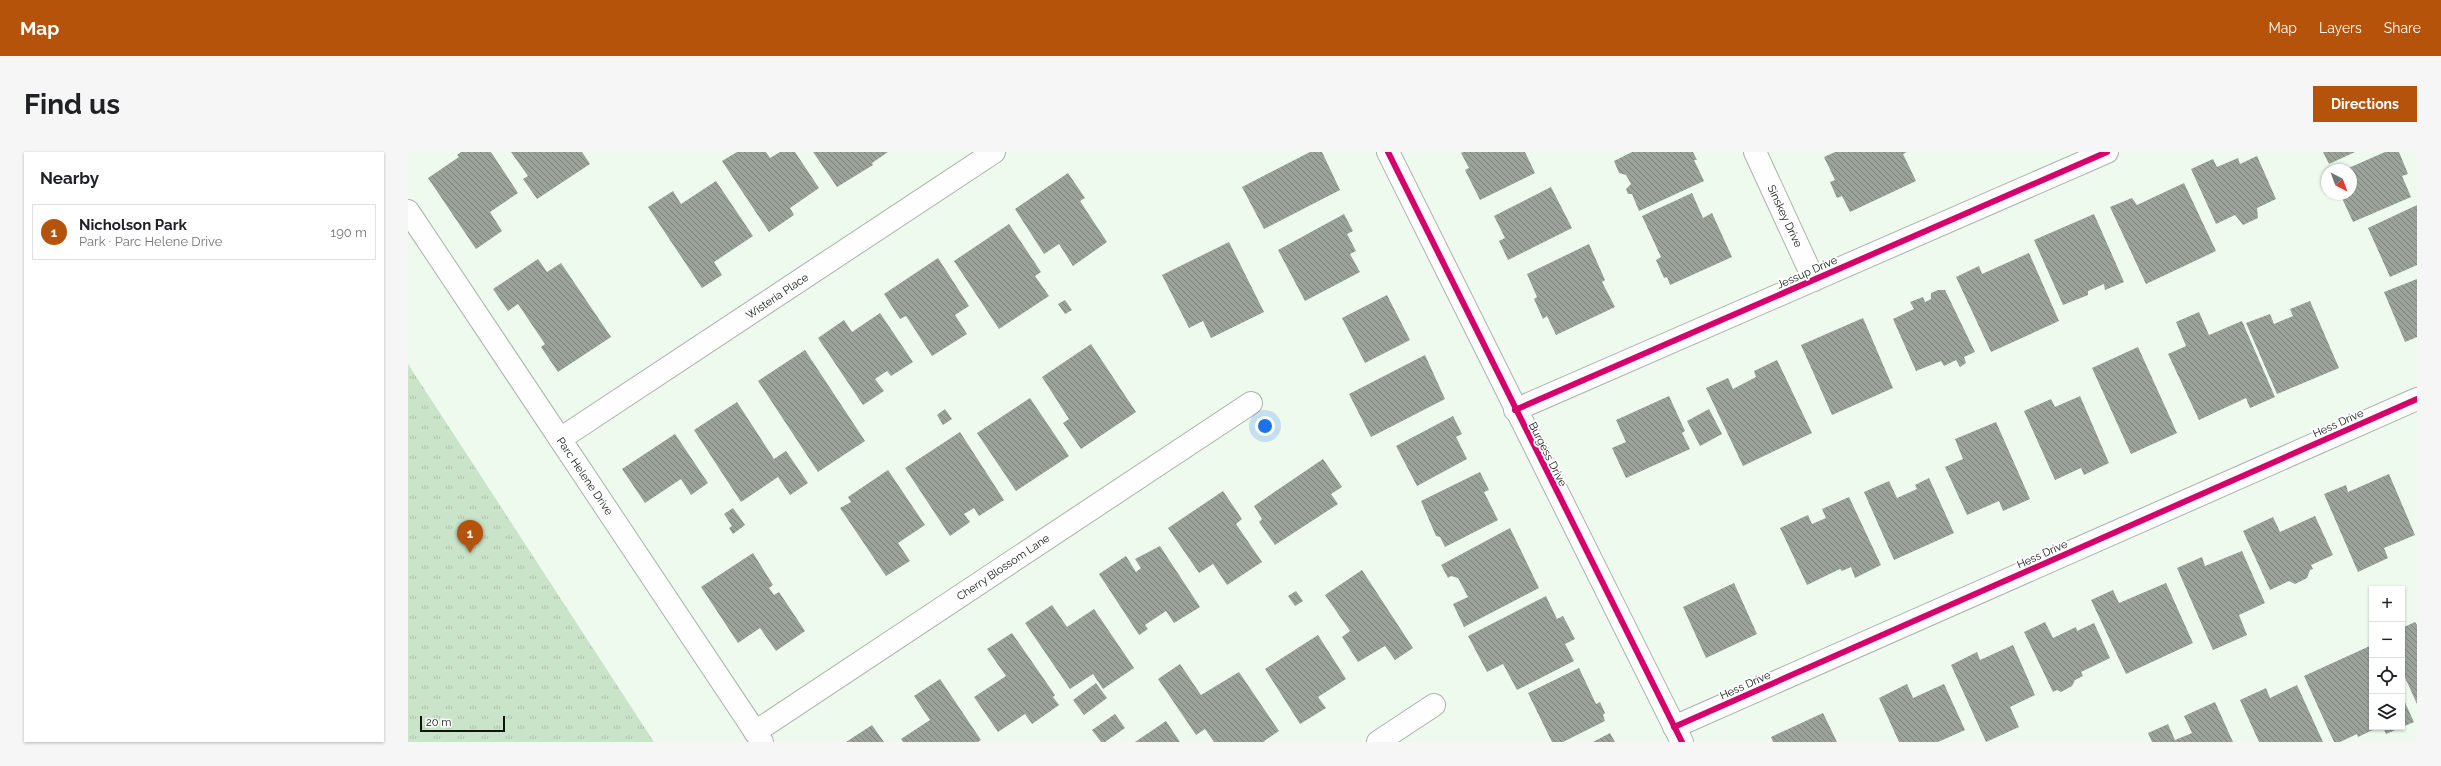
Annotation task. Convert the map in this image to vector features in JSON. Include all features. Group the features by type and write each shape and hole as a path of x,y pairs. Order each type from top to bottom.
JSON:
{"street":[{"name":"Wisteria Place","path":"560,439 994,152"},
{"name":"Burgess Drive","path":"1388,152 1515,410 1678,734"},
{"name":"Sinskey Drive","path":"1755,152 1814,280"},
{"name":"Jessup Drive","path":"1515,410 2107,152"},
{"name":"Parc Helene Drive","path":"408,211 758,737"},
{"name":"Hess Drive","path":"1678,734 2417,399"},
{"name":"Cherry Blossom Lane","path":"758,737 1251,403"},
{"path":"1378,742 1434,705"}],"green space":[{"path":"408,364 654,742 408,742"}],"building":[{"path":"461,152 491,152 518,193 490,212 502,231 476,249 428,178 459,157 457,155"},
{"path":"511,152 582,152 590,164 537,199 523,179 528,176"},
{"path":"737,152 766,152 770,158 780,152 795,152 819,188 790,208 794,215 769,232 722,161"},
{"path":"813,152 888,152 872,163 873,165 837,187"},
{"path":"1310,152 1322,152 1340,190 1264,229 1242,187"},
{"path":"1525,152 1535,173 1480,200 1465,170 1469,168 1461,153"},
{"path":"1632,152 1693,152 1697,160 1694,160 1704,181 1639,211 1632,194 1628,194 1626,189 1631,184 1626,175 1619,173 1614,161"},
{"path":"1835,152 1907,152 1903,154 1916,181 1850,212 1842,196 1837,198 1830,182 1835,180 1824,157"},
{"path":"2323,152 2355,152 2329,164"},
{"path":"2385,152 2399,152 2408,174 2402,176 2411,197 2353,222 2343,200 2357,200 2357,164"},
{"path":"2257,156 2276,199 2257,208 2258,218 2243,225 2235,215 2216,224 2191,169 2213,159 2217,167 2238,158 2240,164"},
{"path":"1068,173 1085,198 1080,201 1107,242 1073,266 1059,244 1044,254 1015,209"},
{"path":"716,181 753,236 714,262 722,275 702,288 648,207 673,191 681,204"},
{"path":"2184,183 2216,251 2146,284 2110,207 2132,198 2137,205"},
{"path":"1551,187 1572,228 1508,260 1499,241 1505,238 1494,216"},
{"path":"1692,193 1703,218 1712,213 1732,257 1670,285 1667,277 1664,278 1656,260 1661,257 1642,216"},
{"path":"2417,205 2417,265 2390,277 2368,228"},
{"path":"1344,214 1353,231 1347,234 1356,251 1350,254 1360,272 1305,301 1278,250"},
{"path":"2094,214 2124,282 2105,290 2104,284 2088,291 2088,295 2063,305 2034,240"},
{"path":"1009,224 1041,272 1035,276 1049,296 999,329 954,261"},
{"path":"1229,242 1264,312 1211,338 1203,321 1189,328 1162,275"},
{"path":"1589,244 1605,280 1602,282 1615,307 1556,335 1547,316 1543,319 1534,299 1537,297 1527,274"},
{"path":"2029,253 2059,321 1991,352 1956,277 1979,266 1982,274"},
{"path":"938,258 969,306 955,315 967,334 932,356 906,316 900,319 884,294"},
{"path":"538,259 547,272 561,263 611,337 558,372 541,347 545,344 518,304 508,311 493,289"},
{"path":"2417,279 2417,337 2405,342 2384,292"},
{"path":"1938,290 1945,290 1975,352 1964,357 1966,363 1960,367 1956,360 1944,366 1941,361 1916,371 1893,319 1914,309 1910,302 1923,297 1925,302 1931,299 1931,293"},
{"path":"1387,295 1410,340 1365,363 1342,318"},
{"path":"1065,300 1072,310 1065,314 1058,304"},
{"path":"2310,301 2339,368 2277,394 2246,323 2270,314 2274,324 2293,316 2290,309"},
{"path":"2199,312 2209,335 2242,321 2275,397 2250,408 2246,398 2199,420 2168,354 2186,346 2176,322"},
{"path":"880,313 913,362 891,376 887,371 875,379 884,391 863,405 818,338 844,320 852,332"},
{"path":"1863,318 1893,388 1832,415 1801,345"},
{"path":"1091,344 1136,412 1081,449 1063,423 1069,419 1042,377"},
{"path":"2138,347 2177,433 2131,454 2092,368"},
{"path":"805,350 865,441 818,472 758,381"},
{"path":"1425,355 1445,399 1371,437 1349,394"},
{"path":"1777,360 1812,433 1743,466 1706,388 1728,378 1733,389 1756,377 1754,371"},
{"path":"1669,396 1685,431 1682,433 1690,449 1626,478 1612,448 1626,442 1616,420"},
{"path":"2080,396 2109,463 2084,475 2081,468 2055,480 2024,411 2051,399 2055,407"},
{"path":"1030,398 1069,456 1016,491 977,433"},
{"path":"737,402 774,459 786,451 808,483 790,495 778,477 741,502 694,430"},
{"path":"945,409 952,419 943,425 937,415"},
{"path":"1709,409 1722,434 1700,446 1687,421"},
{"path":"1453,416 1462,434 1456,437 1467,459 1417,486 1396,446"},
{"path":"1996,422 2030,499 2003,511 1999,501 1967,515 1945,467 1963,459 1955,439"},
{"path":"960,432 1004,500 979,516 974,508 964,514 970,522 950,536 905,468"},
{"path":"675,434 708,483 691,495 681,479 645,503 622,469"},
{"path":"1323,459 1342,487 1331,494 1338,504 1275,545 1259,522 1262,519 1254,506"},
{"path":"888,470 925,525 898,543 910,561 886,576 840,508 851,502 848,497"},
{"path":"1480,472 1489,490 1484,492 1498,520 1445,547 1440,537 1436,536 1421,501"},
{"path":"2389,474 2415,535 2384,548 2388,558 2358,572 2324,494 2346,485 2348,492"},
{"path":"1929,478 1954,533 1894,560 1864,492 1889,481 1897,498 1917,489 1915,485"},
{"path":"1223,491 1242,519 1236,524 1262,562 1227,585 1213,564 1199,573 1168,528"},
{"path":"1849,497 1881,565 1855,578 1851,567 1842,571 1840,569 1807,585 1780,528 1808,515 1812,524 1826,518 1822,509"},
{"path":"733,508 745,525 733,534 729,528 732,526 724,514"},
{"path":"2315,516 2333,555 2311,565 2313,569 2310,570 2307,578 2295,584 2289,581 2270,590 2243,531 2273,517 2280,532"},
{"path":"1510,528 1539,588 1464,627 1453,604 1468,597 1458,578 1451,576 1448,578 1441,565"},
{"path":"1160,546 1200,607 1174,623 1166,611 1145,625 1148,629 1139,635 1099,574 1126,556 1136,572 1141,568 1135,559"},
{"path":"2242,551 2265,603 2239,615 2247,635 2213,650 2177,568 2202,557 2205,566"},
{"path":"753,553 773,585 769,588 774,595 779,592 805,631 776,651 760,628 738,643 701,587"},
{"path":"1362,570 1413,648 1395,660 1385,646 1358,662 1342,637 1350,631 1325,595"},
{"path":"1734,583 1757,634 1706,658 1683,607"},
{"path":"2166,583 2193,643 2126,674 2091,600 2113,590 2119,603"},
{"path":"1296,591 1303,601 1295,606 1288,596"},
{"path":"1546,596 1557,619 1563,616 1575,639 1565,644 1574,661 1517,690 1503,664 1487,672 1468,636"},
{"path":"1052,605 1067,627 1094,609 1134,668 1103,689 1093,674 1070,689 1025,623"},
{"path":"2045,622 2053,638 2076,627 2077,631 2094,623 2110,658 2081,672 2083,676 2075,680 2072,686 2061,692 2057,690 2053,692 2024,632"},
{"path":"2415,622 2417,625 2417,704 2405,678 2405,627"},
{"path":"1012,633 1055,695 1053,697 1059,705 1032,724 1025,714 998,732 974,697 1006,676 987,649"},
{"path":"1318,635 1346,679 1318,697 1326,708 1300,724 1265,669"},
{"path":"2013,645 2035,695 2010,707 2019,727 1986,742 1951,665 1977,652 1980,660"},
{"path":"2369,646 2369,730 2373,730 2358,737 2357,734 2340,742 2334,742 2304,676"},
{"path":"1180,664 1201,695 1239,672 1279,731 1264,741 1265,742 1214,742 1205,729 1196,735 1158,679"},
{"path":"1579,668 1596,704 1600,702 1605,713 1603,715 1605,721 1563,742 1552,742 1528,693"},
{"path":"940,679 981,740 978,742 903,742 901,739 930,720 914,696"},
{"path":"1096,683 1107,698 1084,715 1073,700"},
{"path":"1907,684 1913,698 1944,684 1965,730 1938,742 1899,742 1879,698"},
{"path":"2297,685 2323,742 2259,742 2240,700 2266,688 2270,698"},
{"path":"2215,702 2233,742 2152,742 2148,733 2168,724 2175,740 2192,733 2184,716"},
{"path":"2405,702 2414,722 2405,726"},
{"path":"1823,713 1837,742 1773,742 1771,737"},
{"path":"1115,714 1125,728 1105,742 1101,742 1092,730"},
{"path":"1166,721 1180,742 1135,742"},
{"path":"872,725 884,742 846,742"},
{"path":"2384,730 2395,730 2386,734"},
{"path":"1610,733 1615,742 1593,742"}],"cycle path":[{"path":"1388,152 1682,742"},
{"path":"1515,410 2107,152"},
{"path":"1674,727 2417,399"}],"place":[{"name":"Nicholson Park","path":"470,553"}]}
